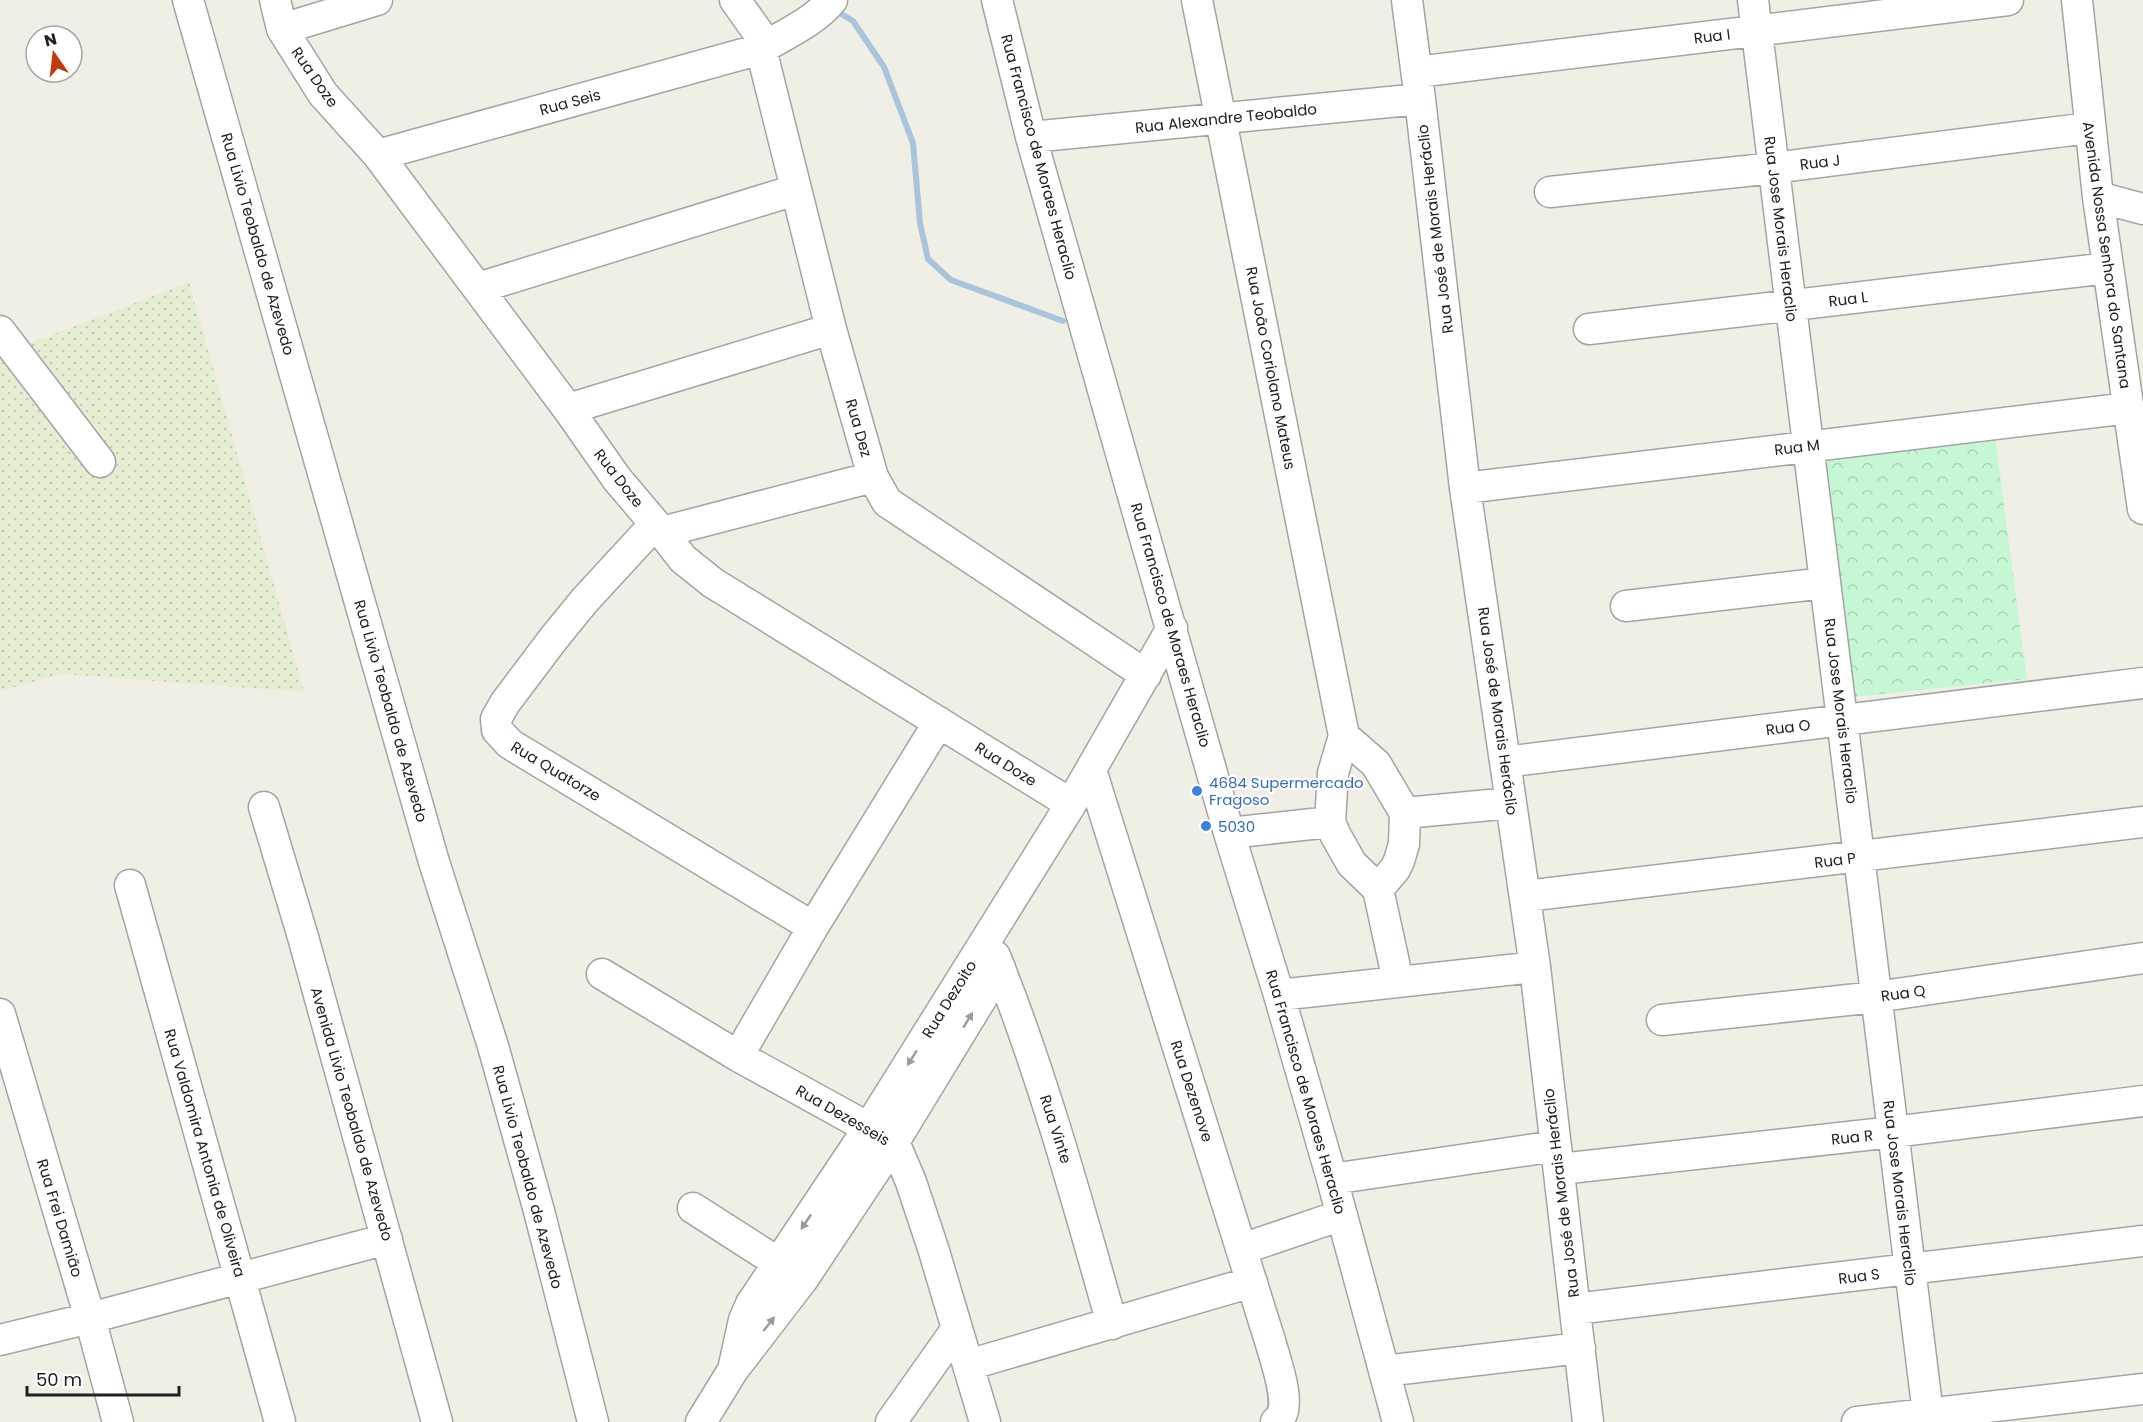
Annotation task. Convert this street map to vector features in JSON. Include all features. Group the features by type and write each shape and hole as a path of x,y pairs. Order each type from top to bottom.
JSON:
{"street":[{"name":"Rua Livio Teobaldo de Azevedo","path":"188,0 434,862 493,1046 539,1211 593,1422"},
{"name":"Rua Doze","path":"275,0 282,29 323,94 378,155 568,409 617,479 683,559 713,584 1071,804"},
{"path":"282,29 377,0"},
{"path":"735,0 764,47"},
{"name":"Rua Francisco de Moraes Heraclio","path":"997,0 1031,137 1229,833 1332,1179 1398,1422"},
{"name":"Rua João Coriolano Mateus","path":"1197,0 1344,736 1333,773 1330,822 1352,864 1378,889"},
{"name":"Rua José de Morais Heráclio","path":"1407,0 1465,488 1526,896 1588,1422"},
{"name":"Rua Jose Morais Heraclio","path":"1753,0 1928,1418"},
{"name":"Rua I","path":"1418,85 1757,31 2008,0"},
{"name":"Avenida Nossa Senhora do Santana","path":"2077,0 2089,128 2143,509"},
{"name":"Rua Seis","path":"378,155 764,47 807,22 830,3"},
{"name":"Rua Dez","path":"764,47 795,190 831,329 873,477 887,502 1146,675"},
{"name":"Rua Alexandre Teobaldo","path":"1031,137 1221,118 1418,85"},
{"name":"Rua J","path":"1550,192 1774,168 2089,128"},
{"path":"478,288 795,190"},
{"path":"2098,197 2143,209"},
{"name":"Rua L","path":"1589,330 2108,268"},
{"path":"568,409 831,329"},
{"path":"7,340 100,462"},
{"name":"Rua M","path":"1465,488 2129,408"},
{"path":"659,528 873,477"},
{"name":"Rua Quatorze","path":"659,528 585,600 500,711 496,723 497,730 510,744 813,927"},
{"path":"1626,606 1825,583"},
{"name":"Rua Dezoito","path":"701,1422 734,1370 804,1279 987,937 1071,804 1172,628"},
{"name":"Rua O","path":"1505,762 2143,683"},
{"path":"738,1056 813,927 939,722"},
{"path":"1344,736 1376,764 1405,813 1404,844 1400,861 1378,889 1398,981"},
{"name":"Rua Dezenove","path":"1091,770 1279,1373 1284,1400 1279,1418"},
{"path":"1405,813 1511,803"},
{"name":"Avenida Livio Teobaldo de Azevedo","path":"264,807 303,937 437,1422"},
{"path":"1229,833 1330,822"},
{"name":"Rua P","path":"1526,896 2143,822"},
{"name":"Rua Valdomira Antonia de Oliveira","path":"130,885 280,1422"},
{"name":"Rua Vinte","path":"987,937 1038,1074 1066,1160 1112,1324"},
{"name":"Rua Q","path":"1662,1020 1876,997 2143,958"},
{"path":"1279,995 1535,967"},
{"name":"Rua Dezoito","path":"734,1370 744,1320 751,1304 779,1262 881,1136 1000,968"},
{"name":"Rua Dezesseis","path":"602,974 738,1056 881,1136 911,1182 985,1422"},
{"name":"Rua Frei Damião","path":"0,1014 90,1318 118,1422"},
{"name":"Rua R","path":"1332,1179 1558,1158 1893,1132 2143,1101"},
{"path":"693,1208 804,1279"},
{"path":"1242,1249 1342,1215"},
{"path":"0,1340 387,1239"},
{"name":"Rua S","path":"1575,1308 2143,1241"},
{"path":"968,1365 1252,1282"},
{"path":"891,1422 956,1330"},
{"path":"1384,1371 1580,1348"},
{"path":"1857,1422 1928,1418 2143,1389"}],"green space":[{"path":"189,282 304,692 63,674 0,691 0,355"},
{"path":"1995,437 2027,679 1852,697 1825,462"}],"waterway":[{"path":"835,10 853,21 884,67 913,143 920,223 928,259 951,280 1063,321"}],"place":[{"name":"4684 Supermercado Fragoso","path":"1197,791"},
{"name":"5030","path":"1206,826"}]}
